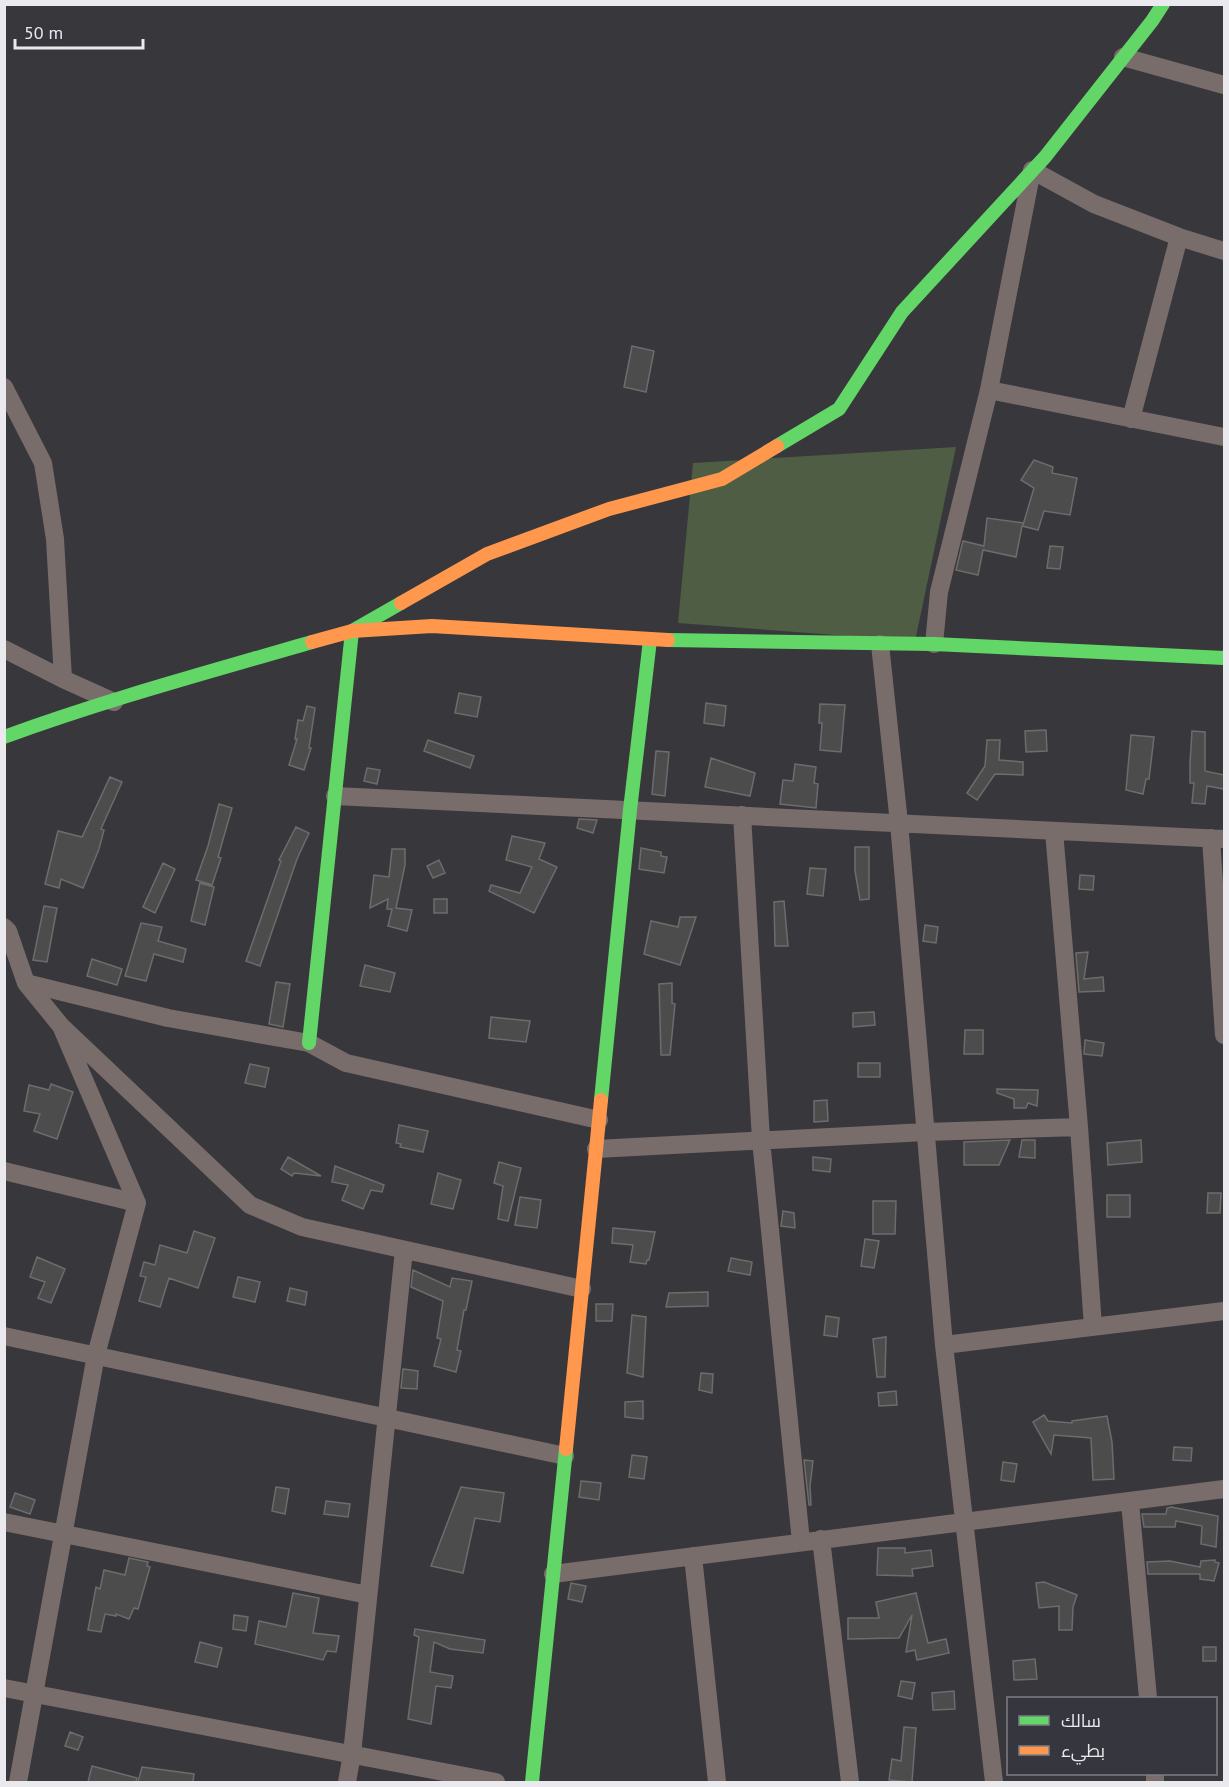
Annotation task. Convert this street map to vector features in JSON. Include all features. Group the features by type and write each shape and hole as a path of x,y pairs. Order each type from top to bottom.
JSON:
{"street":[{"path":"352,631 488,554 609,509 722,479 839,409 902,312 1032,170 1124,57 1163,4"},
{"path":"1124,57 1224,85"},
{"path":"1032,170 1094,204 1179,237 1224,251"},
{"path":"934,644 939,592 989,390 1032,170"},
{"path":"1131,419 1179,237"},
{"path":"4,387 43,463 55,539 63,679"},
{"path":"989,390 1224,437"},
{"path":"4,737 51,720 207,672 352,631 432,626 650,640 934,644 1224,658"},
{"path":"309,1043 352,631"},
{"path":"532,1782 630,810 650,640"},
{"path":"880,644 899,823 944,1345 994,1782"},
{"path":"4,649 114,702"},
{"path":"335,796 1218,839 1224,1035"},
{"path":"742,815 761,1140 801,1542"},
{"path":"1054,831 1093,1327"},
{"path":"4,927 8,931 26,983 61,1026 249,1205 302,1227 582,1289"},
{"path":"26,983 168,1018 309,1043 346,1063 599,1120"},
{"path":"18,1782 96,1355 137,1203 61,1026"},
{"path":"596,1149 926,1132 1079,1127"},
{"path":"4,1171 137,1203"},
{"path":"347,1782 352,1754 404,1250"},
{"path":"944,1345 1224,1311"},
{"path":"4,1336 565,1456"},
{"path":"553,1574 1224,1489"},
{"path":"1130,1502 1148,1697"},
{"path":"4,1522 368,1595"},
{"path":"821,1539 850,1782"},
{"path":"693,1556 717,1782"},
{"path":"4,1688 496,1782"}],"green space":[{"path":"956,447 915,641 678,623 693,463"}],"building":[{"path":"632,346 654,351 646,392 624,387"},
{"path":"1034,460 1053,467 1052,473 1077,478 1070,515 1044,511 1038,530 1022,526 1016,557 983,550 978,575 956,570 963,541 984,546 987,518 1023,523 1023,525 1034,488 1021,480"},
{"path":"1050,546 1063,547 1060,569 1047,568"},
{"path":"459,693 481,697 477,717 455,713"},
{"path":"706,703 726,706 724,726 704,723"},
{"path":"820,704 845,705 841,752 820,750 822,723 819,723"},
{"path":"307,706 315,708 309,748 311,748 304,770 289,765 297,739 295,739 298,720 303,721"},
{"path":"1046,730 1047,751 1026,752 1025,731"},
{"path":"1192,731 1205,732 1205,771 1224,775 1224,789 1207,786 1205,804 1192,803 1194,783 1190,783 1190,763"},
{"path":"1131,735 1154,737 1149,779 1146,779 1143,794 1126,790"},
{"path":"428,740 474,756 470,768 424,751"},
{"path":"987,740 1000,740 999,760 1023,762 1023,775 995,774 977,800 967,793 985,766"},
{"path":"656,751 669,752 665,796 652,794"},
{"path":"711,758 755,773 750,796 705,787"},
{"path":"795,764 816,767 814,783 818,784 816,808 780,804 783,780 793,781"},
{"path":"367,768 380,770 377,784 364,781"},
{"path":"110,777 122,782 101,829 104,830 99,849 83,888 61,879 59,888 45,884 58,831 82,837"},
{"path":"219,804 232,808 218,857 221,858 212,885 196,880"},
{"path":"579,819 597,820 593,833 577,828"},
{"path":"296,827 309,833 297,859 260,966 246,961 281,861 279,860"},
{"path":"512,836 545,843 539,859 557,867 534,913 489,891 491,885 520,893 532,867 506,860"},
{"path":"855,847 869,847 869,899 860,900 855,871"},
{"path":"641,848 661,852 661,856 667,857 664,873 639,869"},
{"path":"392,849 405,849 405,865 396,908 412,910 407,931 388,926 392,909 387,909 388,899 370,908 374,875 389,877"},
{"path":"439,860 445,873 433,878 427,866"},
{"path":"163,863 175,869 155,913 143,907"},
{"path":"810,868 826,869 823,896 807,894"},
{"path":"1080,875 1094,876 1093,890 1079,889"},
{"path":"200,883 214,887 205,925 191,921"},
{"path":"434,899 447,899 447,913 434,913"},
{"path":"784,901 788,946 775,946 774,902"},
{"path":"44,906 57,908 47,962 33,960"},
{"path":"680,917 696,917 680,965 644,954 651,921 678,927"},
{"path":"141,923 162,927 158,941 186,949 183,962 154,954 146,981 125,976"},
{"path":"925,925 938,927 936,943 923,941"},
{"path":"1088,952 1084,979 1103,977 1104,991 1079,992 1076,953"},
{"path":"92,959 122,969 117,985 87,976"},
{"path":"365,965 395,973 390,992 360,986"},
{"path":"276,982 290,984 283,1027 269,1024"},
{"path":"672,983 672,1003 675,1004 670,1055 661,1055 659,984"},
{"path":"874,1012 875,1025 853,1027 853,1013"},
{"path":"491,1017 530,1021 526,1042 489,1038"},
{"path":"965,1030 983,1030 983,1054 964,1054"},
{"path":"1085,1040 1104,1043 1102,1056 1084,1054"},
{"path":"858,1063 880,1063 880,1077 858,1077"},
{"path":"250,1064 269,1068 265,1087 245,1083"},
{"path":"51,1084 73,1092 57,1139 34,1131 40,1114 24,1111 29,1085 49,1090"},
{"path":"997,1089 1038,1090 1037,1106 1028,1103 1026,1108 1014,1108 1014,1099 997,1093"},
{"path":"827,1100 828,1121 814,1122 814,1101"},
{"path":"399,1125 428,1131 423,1152 400,1147 401,1144 396,1143"},
{"path":"1010,1140 999,1165 964,1165 964,1142"},
{"path":"1022,1140 1035,1140 1035,1158 1019,1157"},
{"path":"1141,1140 1142,1162 1108,1165 1107,1143"},
{"path":"288,1157 321,1176 294,1173 292,1176 281,1169"},
{"path":"813,1157 831,1159 830,1172 813,1170"},
{"path":"499,1162 521,1168 508,1221 498,1219 503,1186 494,1183"},
{"path":"335,1166 384,1185 382,1192 371,1190 363,1209 342,1200 348,1185 332,1182"},
{"path":"438,1173 461,1180 453,1209 431,1204"},
{"path":"1208,1193 1221,1193 1220,1213 1207,1213"},
{"path":"1107,1195 1130,1195 1130,1217 1107,1217"},
{"path":"520,1197 541,1200 537,1228 515,1225"},
{"path":"873,1201 896,1201 895,1234 873,1234"},
{"path":"783,1211 794,1213 795,1228 781,1226"},
{"path":"613,1228 655,1232 649,1260 646,1264 630,1262 633,1245 612,1243"},
{"path":"194,1231 215,1238 198,1288 169,1278 160,1307 139,1301 146,1277 140,1276 144,1262 155,1265 160,1245 187,1253"},
{"path":"865,1239 879,1241 874,1268 861,1266"},
{"path":"37,1257 65,1269 51,1303 38,1298 45,1282 30,1277"},
{"path":"731,1258 752,1262 750,1275 728,1271"},
{"path":"413,1270 450,1287 452,1278 472,1281 466,1310 464,1310 457,1350 461,1351 456,1372 434,1366 441,1339 437,1338 443,1301 411,1287"},
{"path":"238,1277 260,1282 255,1302 233,1297"},
{"path":"290,1288 307,1292 305,1305 287,1301"},
{"path":"708,1292 708,1306 666,1307 669,1293"},
{"path":"596,1304 613,1304 612,1321 596,1321"},
{"path":"632,1315 646,1317 643,1377 627,1373"},
{"path":"826,1316 839,1318 837,1337 824,1335"},
{"path":"886,1337 885,1377 877,1377 873,1339"},
{"path":"403,1369 418,1371 417,1389 401,1388"},
{"path":"701,1373 713,1374 712,1393 699,1390"},
{"path":"896,1391 897,1405 879,1406 878,1393"},
{"path":"643,1401 643,1419 625,1417 625,1402"},
{"path":"1044,1415 1048,1421 1072,1423 1072,1421 1107,1416 1112,1442 1114,1479 1093,1480 1091,1438 1054,1435 1051,1454 1033,1422"},
{"path":"1174,1447 1192,1448 1191,1461 1173,1460"},
{"path":"632,1455 647,1457 644,1479 629,1477"},
{"path":"804,1460 813,1461 810,1486 811,1505 809,1505"},
{"path":"1003,1462 1017,1464 1014,1482 1001,1480"},
{"path":"581,1481 601,1483 599,1500 579,1497"},
{"path":"276,1487 289,1489 285,1514 272,1511"},
{"path":"461,1487 504,1493 500,1522 475,1518 463,1573 431,1566"},
{"path":"15,1493 35,1500 30,1514 10,1507"},
{"path":"326,1501 350,1504 348,1517 324,1514"},
{"path":"1167,1508 1218,1516 1216,1547 1201,1544 1202,1526 1176,1521 1175,1527 1144,1527 1142,1514 1166,1514"},
{"path":"878,1548 905,1548 905,1553 931,1550 933,1566 912,1569 913,1576 877,1575"},
{"path":"129,1558 148,1562 147,1566 150,1567 138,1609 134,1608 129,1619 116,1614 116,1616 105,1614 101,1632 88,1630 96,1587 100,1589 104,1570 125,1575"},
{"path":"1215,1560 1219,1563 1214,1581 1200,1579 1200,1574 1148,1574 1147,1562 1170,1561 1200,1567 1201,1561"},
{"path":"1044,1582 1077,1595 1073,1607 1072,1630 1059,1630 1059,1606 1039,1608 1036,1583"},
{"path":"571,1583 586,1586 582,1602 568,1599"},
{"path":"293,1593 319,1598 313,1633 339,1636 336,1652 327,1651 323,1660 255,1644 259,1621 286,1627"},
{"path":"916,1593 928,1643 946,1639 949,1653 917,1660 915,1650 906,1652 912,1615 899,1638 848,1639 848,1618 879,1618 876,1602"},
{"path":"234,1615 248,1617 246,1631 233,1629"},
{"path":"415,1629 485,1640 483,1653 450,1649 434,1642 430,1672 453,1676 451,1688 436,1686 431,1724 408,1719 419,1637 414,1635"},
{"path":"200,1642 222,1648 217,1667 195,1662"},
{"path":"1203,1647 1216,1647 1216,1661 1203,1661"},
{"path":"1035,1659 1037,1679 1014,1680 1013,1661"},
{"path":"901,1681 915,1683 912,1699 898,1696"},
{"path":"954,1691 955,1709 933,1710 932,1693"},
{"path":"904,1727 916,1728 912,1782 889,1780 892,1759 901,1761"},
{"path":"70,1732 83,1737 78,1750 65,1746"},
{"path":"92,1766 137,1778 136,1782 88,1782"},
{"path":"142,1767 194,1774 193,1782 138,1782"}],"traffic: fast":[{"path":"777,446 839,409 902,312 1045,157 1163,4"},
{"path":"309,1043 352,631 401,603"},
{"path":"601,1100 630,810 650,640"},
{"path":"668,640 934,644 1224,658"},
{"path":"4,737 196,675 312,642"},
{"path":"532,1782 566,1449"}],"traffic: slow":[{"path":"401,603 487,554 609,509 722,479 777,446"},
{"path":"312,642 352,631 432,626 668,640"},
{"path":"566,1449 601,1100"}]}
